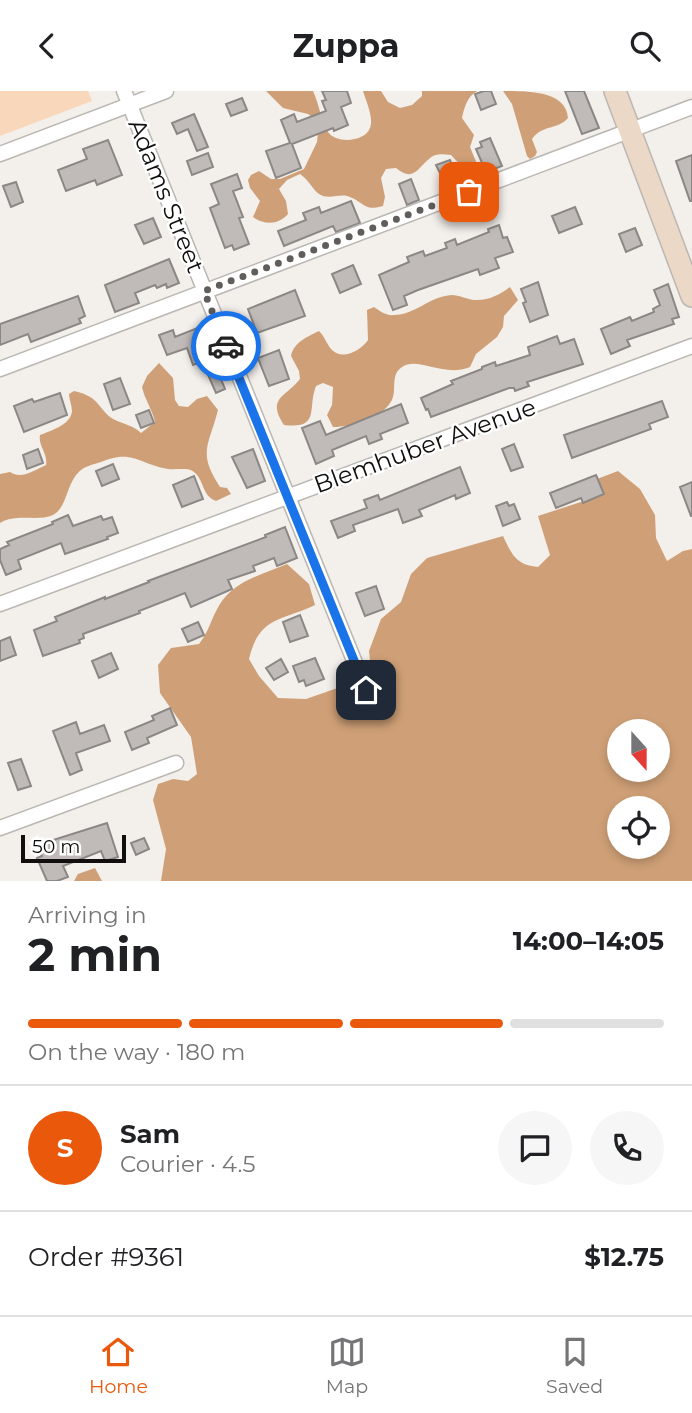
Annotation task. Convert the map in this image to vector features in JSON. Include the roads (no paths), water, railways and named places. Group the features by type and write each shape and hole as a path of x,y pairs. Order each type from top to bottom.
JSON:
{"street":[{"path":"0,154 127,98 166,91"},
{"path":"615,91 692,296"},
{"name":"Adams Street","path":"127,98 366,690"},
{"path":"0,369 692,107"},
{"name":"Blemhuber Avenue","path":"0,604 692,346"},
{"path":"0,828 176,763"}]}
